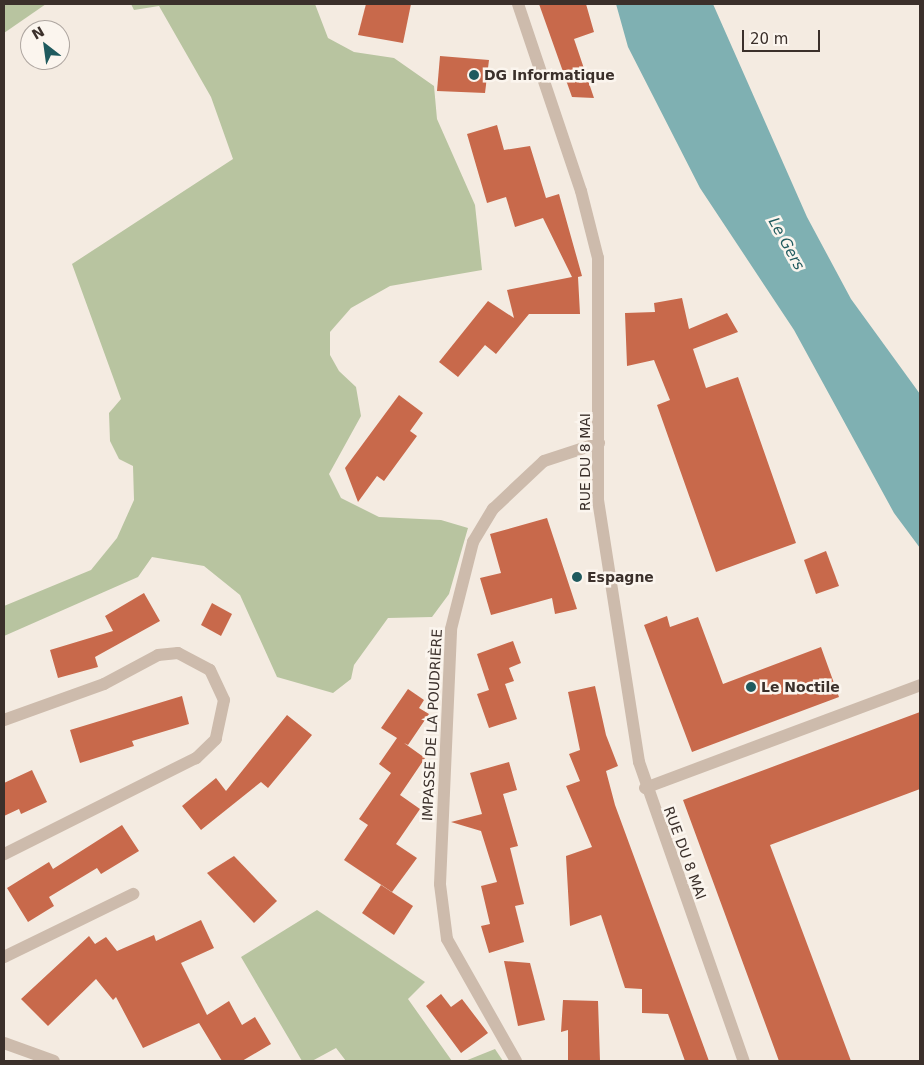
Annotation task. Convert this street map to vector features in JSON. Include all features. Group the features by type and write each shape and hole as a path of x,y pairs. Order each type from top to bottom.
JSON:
{"street":[{"name":"RUE DU 8 MAI","path":"518,4 578,183 598,258 598,500 610,601 645,788 744,1061"},
{"name":"IMPASSE DE LA POUDRIÈRE","path":"516,1061 447,939 440,884 451,629 473,542 493,509 544,461 599,443"},
{"path":"4,720 104,684 158,655 178,653 210,670 224,700 216,739 196,758 4,854"},
{"path":"645,788 920,685"},
{"path":"4,957 133,894"},
{"path":"4,1043 54,1061"}],"green space":[{"path":"4,4 46,4 20,20 20,22 4,33"},
{"path":"131,4 315,4 328,38 354,52 394,58 434,86 437,119 475,205 482,270 390,286 351,308 330,332 330,355 339,371 356,387 361,416 329,474 341,498 379,517 441,520 468,528 449,594 432,617 388,618 354,665 351,679 333,693 277,677 240,595 204,566 152,557 138,577 4,636 4,606 91,570 117,538 134,500 133,466 119,459 110,441 109,413 121,399 72,264 233,159 211,97 159,6 134,10"},
{"path":"317,910 425,982 408,999 452,1061 346,1061 336,1048 312,1061 302,1061 241,957"},
{"path":"495,1049 503,1061 465,1061"}],"water":[{"name":"Le Gers","path":"616,4 713,4 807,217 851,299 920,394 920,548 894,513 794,330 700,188 628,47"}],"building":[{"path":"366,4 411,4 403,43 358,35"},
{"path":"539,4 586,4 594,32 574,39 594,98 572,97"},
{"path":"440,56 489,60 485,93 437,91"},
{"path":"497,125 504,150 530,146 546,198 559,194 582,276 578,277 580,314 529,314 496,354 485,345 458,377 439,362 488,301 514,318 507,290 572,277 543,218 515,227 506,197 487,203 467,134"},
{"path":"682,298 689,329 727,313 738,332 693,349 706,388 738,377 796,543 716,572 657,405 670,400 654,360 627,366 625,313 655,312 654,303"},
{"path":"399,395 423,413 410,431 417,436 384,481 377,476 358,502 345,468"},
{"path":"547,518 577,609 555,614 552,598 491,615 480,578 501,573 490,534"},
{"path":"826,551 839,586 816,594 804,560"},
{"path":"144,593 160,621 95,657 98,667 58,678 50,650 113,631 105,616"},
{"path":"212,603 232,614 221,636 201,625"},
{"name":"Le Noctile","path":"667,616 670,627 698,617 723,684 821,647 839,697 692,752 644,625"},
{"path":"513,641 521,663 509,668 514,681 505,684 517,719 489,728 477,694 489,690 477,654"},
{"path":"595,686 606,735 618,766 606,771 615,805 709,1061 685,1061 668,1014 642,1013 642,989 625,988 601,915 570,926 566,856 592,847 566,786 580,781 569,754 580,750 568,692"},
{"path":"408,689 424,700 419,708 429,714 408,745 404,743 425,758 400,795 420,809 396,844 417,858 392,892 344,860 368,825 359,819 391,773 379,764 397,738 381,728"},
{"path":"182,696 189,724 132,741 134,746 80,763 70,730"},
{"path":"920,712 920,789 770,845 851,1061 779,1061 683,800"},
{"path":"287,715 312,735 268,788 261,782 201,830 182,806 216,778 226,791"},
{"path":"509,762 517,790 503,794 518,846 510,848 524,904 515,906 524,942 489,953 481,926 490,924 481,886 497,882 481,831 451,822 482,814 470,773"},
{"path":"32,770 47,802 21,814 19,809 4,816 4,783"},
{"path":"122,825 139,851 101,874 97,868 49,897 54,906 28,922 7,888 49,862 53,869"},
{"path":"234,856 277,901 254,923 207,873"},
{"path":"381,885 413,906 394,935 362,913"},
{"path":"201,920 214,948 181,963 207,1015 229,1001 242,1025 255,1017 271,1044 242,1061 222,1061 199,1023 143,1048 116,997 113,1000 96,979 48,1026 21,999 89,936 95,944 106,937 117,951 154,935 156,941"},
{"path":"504,961 530,963 545,1020 518,1026"},
{"path":"441,994 451,1007 462,999 488,1033 461,1053 426,1006"},
{"path":"563,1000 598,1001 600,1061 568,1061 568,1030 561,1032"}],"place":[{"name":"DG Informatique","path":"474,75"},
{"name":"Espagne","path":"577,577"},
{"name":"Le Noctile","path":"751,687"}]}
